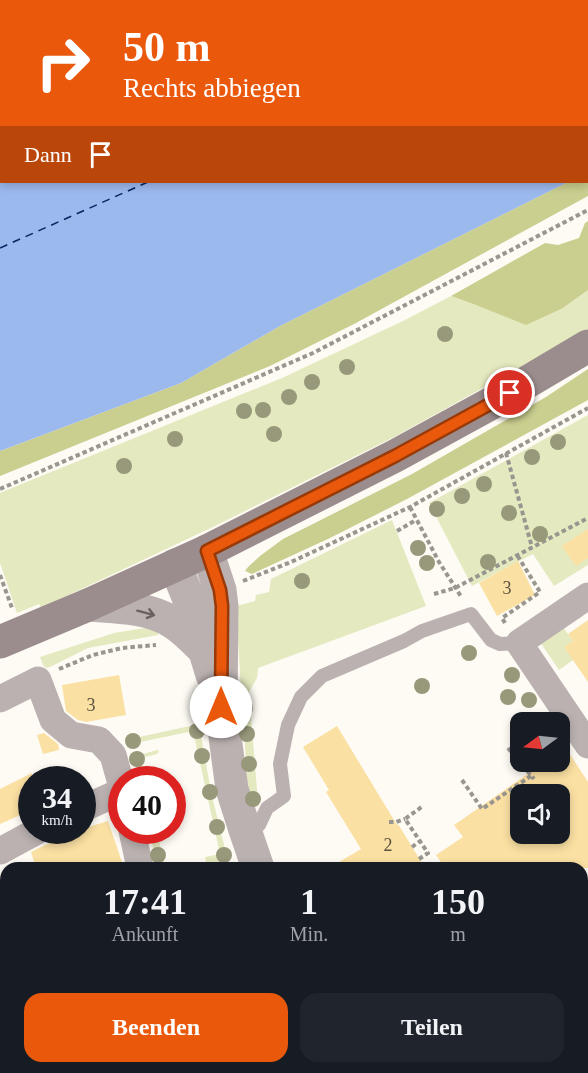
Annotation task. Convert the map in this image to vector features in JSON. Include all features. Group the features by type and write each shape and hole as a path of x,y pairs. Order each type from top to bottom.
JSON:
{"main road":[{"path":"7,628 88,605 207,551 395,456 490,404 588,346"}],"street":[{"path":"207,551 220,590 222,606 221,707 232,789 256,862"},
{"path":"176,565 190,602 221,707"},
{"path":"588,596 519,643 588,745"},
{"path":"88,605 150,613 172,622 205,651"},
{"path":"0,699 38,680 53,720 71,735 99,740 113,755 116,766"},
{"path":"0,851 18,841"},
{"path":"135,844 139,862"}],"lane":[{"path":"245,830 259,825 267,808 284,796 280,764 288,725 301,697 322,676 422,631 471,614 491,640 500,644 519,643"}],"path":[{"path":"0,489 313,353 588,210"},
{"path":"220,590 291,562 410,507 588,408"},
{"path":"506,453 532,548"},
{"path":"410,507 471,614"},
{"path":"434,594 455,588 588,518"},
{"path":"398,531 416,520"},
{"path":"517,555 540,592 502,618 519,643"},
{"path":"0,575 7,628"},
{"path":"38,680 93,655 122,648 165,644 172,622"},
{"path":"462,780 482,809 533,777 508,748"},
{"path":"389,822 405,819 423,806"},
{"path":"405,819 428,853 419,859"},
{"path":"412,847 420,841"}],"green space":[{"path":"566,183 588,183 588,196 356,323 270,366 0,476 0,451 181,383 280,326"},
{"path":"588,221 588,290 563,308 526,325 451,296 545,243 558,245 579,238"},
{"path":"588,290 588,330 396,436 215,526 41,608 39,604 17,613 0,563 0,493 282,378 451,296 476,305 563,308"},
{"path":"588,369 588,400 407,499 330,538 252,574 245,571 260,556 283,539 412,474 546,397"},
{"path":"588,415 588,565 554,586 533,554 472,586 429,503"},
{"path":"392,520 426,606 258,668 257,678 249,692 258,802 249,805 236,606 255,601 256,595 269,592 271,579"},
{"path":"563,627 573,641 573,660 559,670 540,642"},
{"path":"145,628 158,631 158,635 88,648 46,668 40,657 114,633"},
{"path":"199,724 211,792 228,861 206,862 205,857 220,854 193,731 131,744 130,739"},
{"path":"159,751 157,754 141,758 143,766 135,766 134,760 140,755"},
{"path":"152,844 160,844 164,862 157,862"}],"water":[{"path":"0,183 566,183 280,326 181,383 0,451"}],"building":[{"path":"588,529 588,558 576,566 562,546"},
{"path":"518,561 535,595 497,616 479,583"},
{"path":"588,620 588,682 564,647 573,641 568,634"},
{"path":"119,675 126,715 86,722 78,720 66,711 62,685"},
{"path":"337,726 421,862 339,862 361,849 326,792 329,790 303,747"},
{"path":"44,733 58,744 59,750 43,754 37,735"},
{"path":"570,754 588,782 588,862 441,862 436,855 463,837 454,825 510,786 510,844 570,844 570,784 513,784 531,772 570,772"},
{"path":"18,780 18,816 0,824 0,789"},
{"path":"108,821 108,844 116,844 122,862 34,862 31,852 45,845 96,844 96,825"}],"ferry route":[{"path":"0,248 146,183"}],"route":[{"path":"221,707 222,606 220,590 207,551 395,456 510,393"}]}
